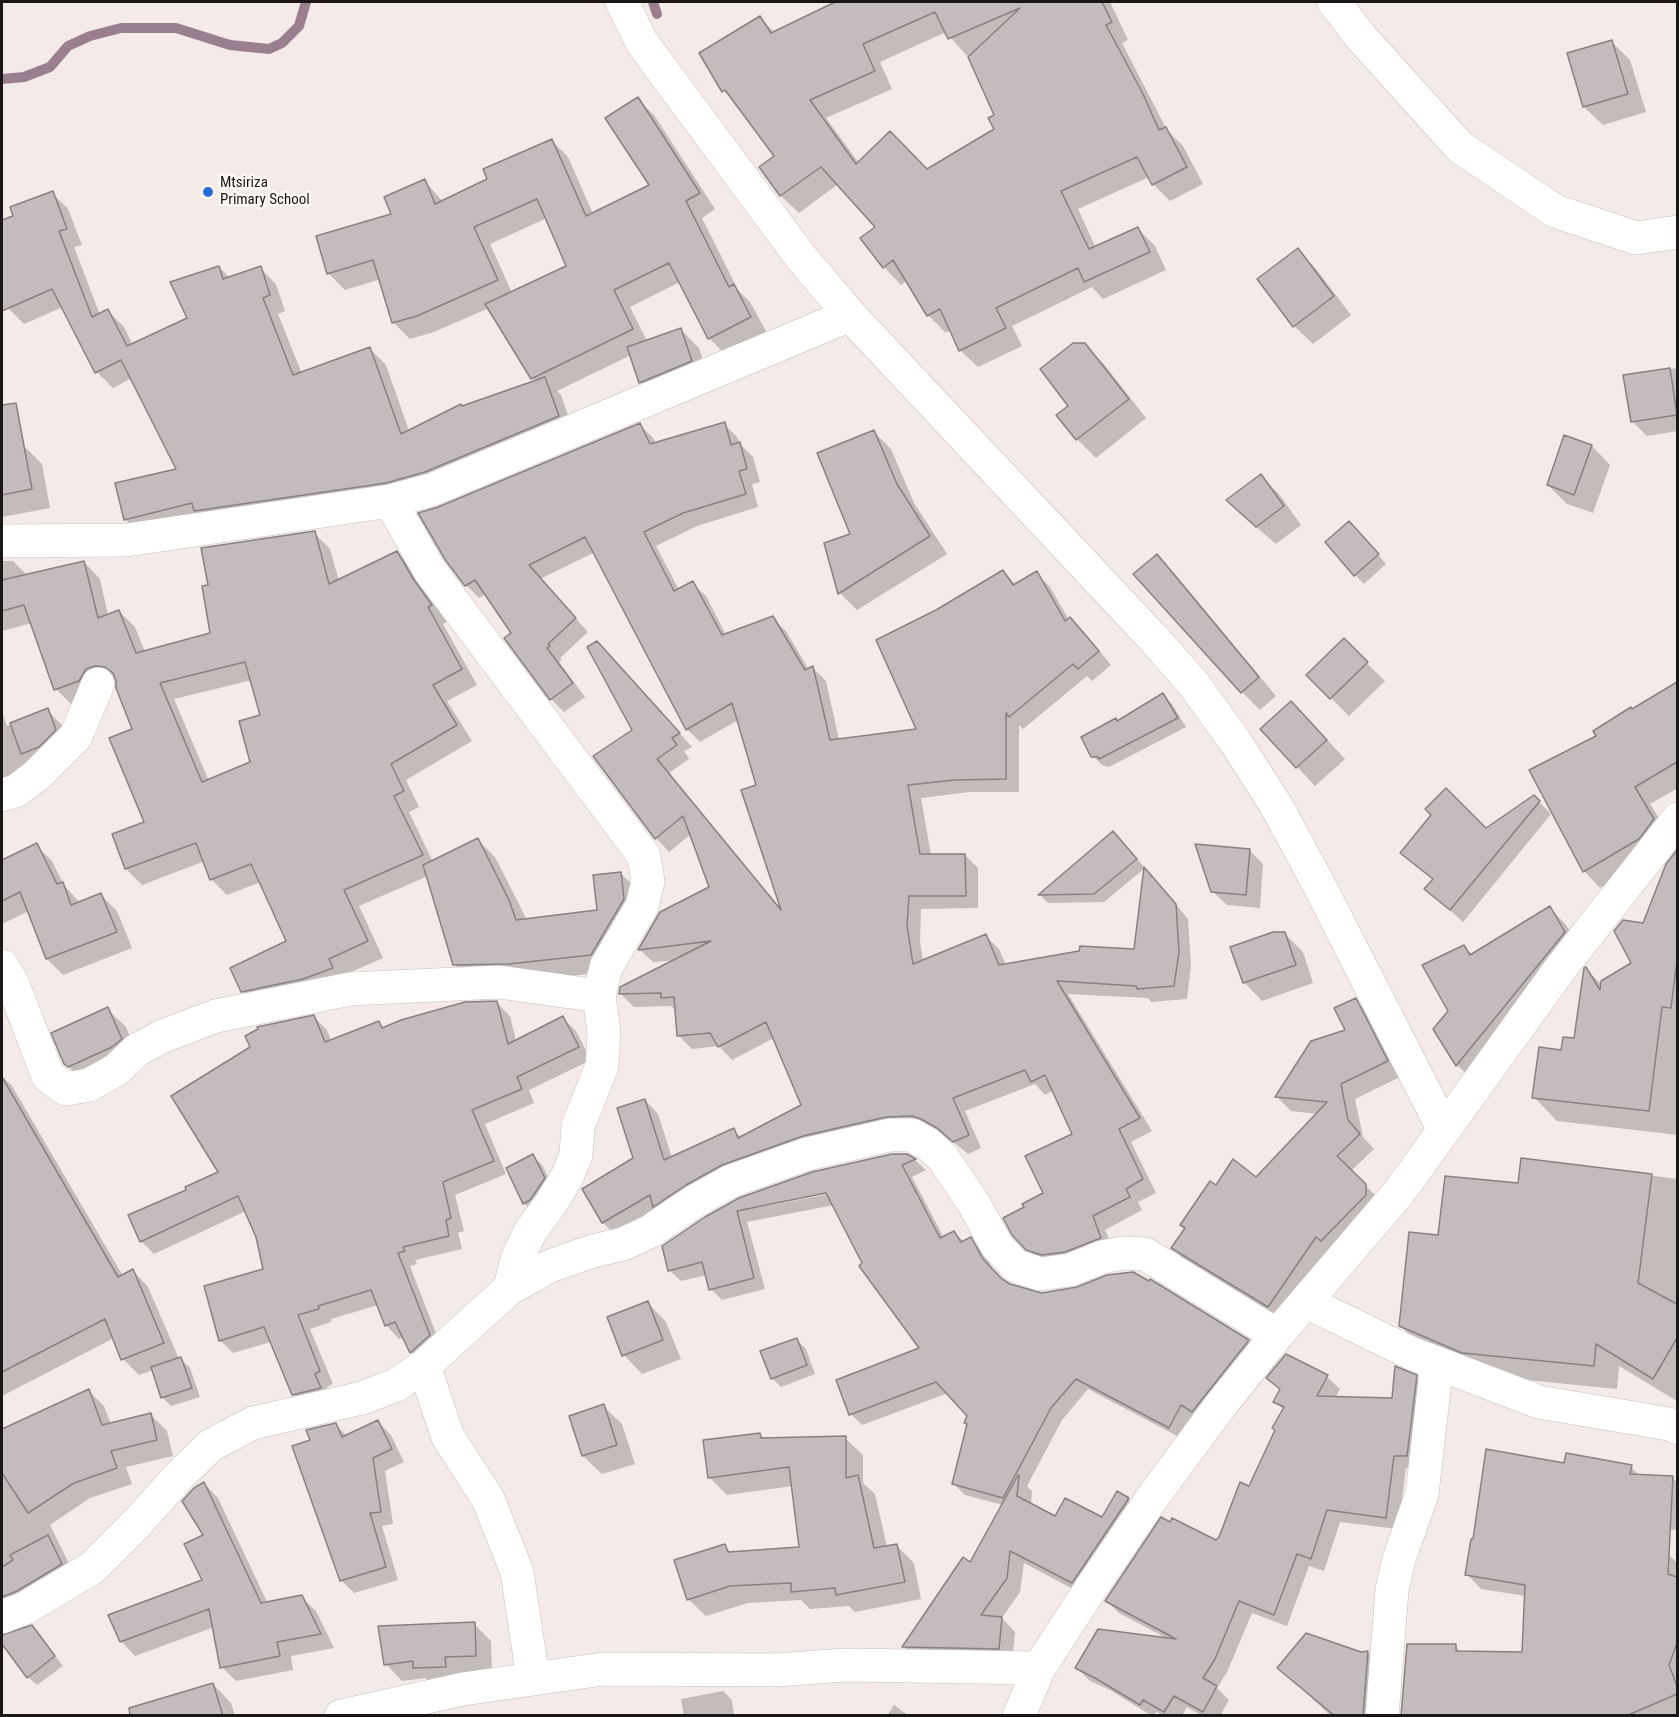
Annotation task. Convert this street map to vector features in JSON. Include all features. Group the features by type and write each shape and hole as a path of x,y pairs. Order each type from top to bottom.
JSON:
{"street":[{"path":"622,2 641,40 657,63 801,256 850,315 1192,682 1229,733 1277,807 1444,1130"},
{"path":"1334,2 1360,36 1460,147 1546,205 1555,211 1636,238 1677,231"},
{"path":"2,541 127,540 390,501 431,490 850,315"},
{"path":"390,501 430,571 644,856 648,881 642,906 606,967 599,996 604,1032 602,1066 579,1126 576,1155 567,1177 517,1259 510,1288"},
{"path":"2,795 16,791 37,775 76,736 98,684"},
{"path":"1019,1716 1040,1668 1150,1501 1220,1406 1277,1335 1400,1191 1560,969 1677,819"},
{"path":"2,966 12,982 48,1076 66,1089 89,1085 116,1070 137,1050 163,1036 216,1016 350,989 499,982 599,996"},
{"path":"2,1617 25,1608 92,1568 138,1523 179,1476 212,1445 253,1423 362,1398 396,1384 424,1366 510,1288 550,1266 593,1251 623,1244 649,1232 722,1186 766,1167 807,1154 890,1135 912,1135 928,1144 943,1158 974,1203 997,1246 1016,1266 1040,1274 1070,1270 1102,1257 1122,1253 1145,1254 1277,1335"},
{"path":"1306,1302 1413,1354 1539,1402 1669,1424 1677,1428"},
{"path":"1382,1716 1392,1590 1399,1559 1422,1494 1437,1363"},
{"path":"424,1366 448,1437 488,1499 517,1572 533,1678"},
{"path":"341,1716 463,1689 603,1668 776,1670 845,1665 1040,1668"}],"building":[{"path":"835,2 1102,2 1112,22 1106,25 1143,94 1159,130 1166,127 1187,167 1152,185 1137,157 1061,191 1089,249 1138,227 1150,252 1084,282 1078,268 996,308 1006,328 959,351 940,309 927,316 893,260 883,268 860,238 875,227 821,167 780,196 759,167 774,156 725,90 722,92 699,53 760,16 771,33","holes":["1020,8 968,57 994,115 988,118 994,129 927,169 890,131 856,164 810,100 875,71 863,44 935,12 948,39"]},
{"path":"1612,40 1628,94 1583,107 1567,53"},
{"path":"638,97 700,193 686,201 729,287 734,284 751,317 708,339 669,263 614,290 633,329 531,379 485,304 566,266 537,199 474,227 498,280 417,316 392,323 373,260 327,274 316,236 391,214 384,197 425,179 435,204 487,179 483,169 552,139 586,216 649,185 605,118"},
{"path":"53,191 67,229 59,231 92,317 108,309 127,346 187,318 170,282 219,266 223,279 261,266 270,295 263,298 293,375 370,347 401,434 461,404 462,406 545,377 559,416 425,472 386,483 194,511 192,503 124,520 115,483 176,469 121,360 95,373 52,289 2,311 2,220 13,216 10,207"},
{"path":"1298,248 1334,296 1293,327 1257,279"},
{"path":"681,328 692,361 639,383 627,347"},
{"path":"1073,343 1085,343 1129,399 1076,440 1056,415 1068,406 1040,369"},
{"path":"1670,368 1677,415 1631,422 1623,375"},
{"path":"16,403 32,489 2,495 2,405"},
{"path":"725,422 731,445 740,442 747,469 739,471 746,494 683,513 644,532 674,591 693,581 722,635 773,616 805,670 813,666 830,740 916,729 876,640 936,610 1003,570 1013,585 1037,571 1065,621 1070,617 1099,651 1078,669 1073,664 1009,717 1006,713 1006,779 955,780 908,785 920,854 965,854 966,896 909,896 907,926 913,964 986,934 999,965 1079,951 1080,946 1134,949 1144,867 1176,904 1179,952 1174,986 1137,989 1136,986 1057,981 1140,1118 1119,1129 1143,1179 1126,1189 1130,1197 1093,1216 1101,1238 1065,1252 1042,1255 1026,1250 1012,1235 1003,1218 1024,1207 1022,1204 1043,1193 1025,1156 1072,1134 1045,1075 1031,1082 1025,1070 953,1098 969,1135 953,1142 937,1128 912,1116 886,1117 803,1136 722,1165 653,1207 650,1195 602,1223 582,1189 633,1158 617,1108 645,1099 664,1160 734,1128 738,1138 801,1105 766,1022 718,1047 710,1033 677,1036 674,997 661,998 661,993 619,994 620,987 711,941 638,950 660,912 709,887 683,816 655,839 593,756 632,730 587,647 597,641 680,733 672,738 677,745 657,759 781,910 741,790 756,785 732,703 686,730 585,537 529,565 576,618 548,644 550,646 547,648 573,683 550,700 504,638 511,633 475,580 465,586 446,561 418,513 438,507 640,423 650,444"},
{"path":"874,430 897,484 930,536 838,594 824,543 850,534 817,453"},
{"path":"1564,435 1592,445 1574,495 1547,485"},
{"path":"1261,474 1284,506 1256,527 1226,500"},
{"path":"1349,521 1379,554 1354,576 1325,542"},
{"path":"315,531 329,584 397,551 432,605 428,607 462,669 433,685 457,725 391,764 404,791 394,796 423,855 344,890 368,941 329,959 333,968 303,979 241,992 230,968 286,941 251,864 210,880 196,843 125,869 112,834 144,822 109,738 132,729 116,688 113,673 105,667 95,666 86,669 79,681 54,690 24,605 2,611 2,580 84,561 98,618 119,610 136,653 210,633 202,586 208,585 201,548","holes":["245,662 260,715 239,721 250,762 202,782 160,683"]},
{"path":"1157,554 1259,677 1241,693 1133,574"},
{"path":"1344,638 1368,662 1330,699 1306,675"},
{"path":"1677,682 1677,762 1635,787 1654,819 1639,839 1583,872 1529,770 1596,736 1593,731"},
{"path":"1163,693 1178,718 1099,759 1091,757 1081,737 1116,718 1117,721"},
{"path":"1291,701 1327,740 1296,768 1260,729"},
{"path":"48,708 56,730 39,747 21,754 10,723"},
{"path":"1446,788 1486,828 1534,795 1540,801 1450,910 1424,889 1433,879 1400,853 1431,815 1425,809"},
{"path":"1113,831 1137,859 1094,894 1038,895"},
{"path":"478,838 509,900 516,920 597,910 593,875 621,872 624,899 591,955 509,964 453,965 423,865"},
{"path":"37,843 57,884 63,882 71,905 101,893 117,932 46,959 20,892 2,901 2,860"},
{"path":"1195,844 1250,849 1246,895 1211,892"},
{"path":"1677,850 1677,960 1671,1008 1662,1007 1649,1111 1532,1098 1539,1047 1561,1050 1563,1037 1574,1038 1584,968 1586,967 1600,990 1601,981 1631,963 1614,931 1623,920 1643,923 1666,864"},
{"path":"1550,906 1565,932 1456,1066 1433,1029 1448,1011 1422,965 1464,945 1470,955"},
{"path":"1273,932 1285,932 1296,965 1243,983 1230,947"},
{"path":"1356,998 1388,1061 1341,1084 1348,1120 1360,1134 1337,1156 1366,1184 1366,1195 1321,1241 1316,1237 1268,1307 1171,1248 1185,1228 1180,1225 1210,1181 1216,1185 1233,1159 1256,1177 1327,1102 1275,1097 1311,1041 1345,1030 1334,1008"},
{"path":"497,1001 508,1044 563,1016 579,1047 517,1077 522,1089 472,1110 494,1161 443,1182 451,1218 446,1220 449,1236 403,1247 405,1251 398,1253 430,1335 410,1353 395,1322 385,1326 371,1290 318,1306 319,1309 298,1315 320,1371 315,1374 321,1388 292,1395 264,1327 219,1341 204,1286 263,1269 256,1237 238,1196 140,1242 128,1215 186,1190 185,1187 218,1172 171,1096 250,1047 245,1036 258,1029 257,1027 314,1015 325,1042 379,1021 382,1028 401,1020 465,1002"},
{"path":"108,1007 122,1039 112,1047 68,1067 64,1064 51,1033"},
{"path":"2,1077 118,1277 133,1269 164,1343 121,1360 105,1319 2,1372"},
{"path":"533,1154 545,1178 530,1200 523,1204 506,1168"},
{"path":"892,1154 907,1154 916,1159 902,1165 940,1238 954,1231 961,1242 971,1237 983,1259 1010,1284 1042,1293 1077,1287 1107,1275 1133,1272 1149,1281 1150,1279 1249,1340 1192,1412 1181,1405 1169,1428 1076,1379 1051,1408 1003,1498 952,1484 967,1416 936,1382 849,1415 836,1380 919,1348 859,1266 862,1263 826,1193 737,1211 754,1278 709,1290 702,1262 668,1271 662,1246 705,1217 739,1198 812,1172"},
{"path":"1521,1158 1652,1174 1638,1283 1677,1304 1677,1338 1653,1379 1596,1344 1594,1366 1462,1353 1399,1326 1409,1232 1438,1235 1445,1176 1518,1183"},
{"path":"648,1301 663,1340 622,1356 607,1317"},
{"path":"797,1338 807,1365 771,1379 760,1351"},
{"path":"1286,1354 1328,1375 1317,1396 1392,1398 1395,1366 1417,1375 1407,1456 1394,1456 1386,1518 1327,1510 1311,1559 1297,1554 1274,1615 1239,1601 1215,1659 1203,1678 1217,1686 1203,1712 1174,1696 1164,1712 1143,1700 1140,1705 1075,1668 1098,1629 1176,1639 1105,1601 1161,1517 1170,1522 1172,1518 1216,1540 1219,1537 1240,1482 1249,1486 1275,1430 1272,1428 1284,1407 1273,1402 1280,1389 1266,1378"},
{"path":"181,1357 192,1388 161,1398 151,1367"},
{"path":"89,1389 102,1425 151,1413 157,1440 111,1451 117,1468 74,1483 28,1513 2,1473 2,1429"},
{"path":"604,1404 617,1445 582,1456 569,1416"},
{"path":"378,1420 392,1449 373,1458 381,1512 370,1513 386,1567 340,1581 292,1446 310,1440 306,1430 336,1423 342,1437"},
{"path":"760,1433 761,1438 846,1436 846,1478 858,1475 874,1548 897,1544 905,1582 836,1595 835,1588 791,1592 791,1583 730,1586 687,1600 674,1560 725,1544 728,1552 799,1547 789,1467 708,1478 703,1440"},
{"path":"1486,1449 1564,1463 1566,1453 1632,1465 1630,1474 1673,1476 1668,1574 1677,1577 1677,1643 1669,1665 1677,1686 1677,1694 1626,1716 1401,1716 1407,1644 1456,1644 1456,1651 1522,1652 1525,1585 1465,1575 1471,1539 1473,1539"},
{"path":"1018,1475 1017,1496 1055,1516 1065,1498 1102,1517 1117,1491 1129,1498 1072,1583 1010,1551 1007,1578 981,1615 1002,1617 999,1649 902,1647 963,1557 970,1562"},
{"path":"204,1482 261,1603 302,1595 321,1634 277,1642 280,1656 220,1668 209,1609 120,1642 108,1615 202,1580 184,1544 203,1535 182,1501 194,1488"},
{"path":"48,1535 62,1564 17,1591 2,1597 2,1567 13,1560 10,1555"},
{"path":"475,1622 476,1656 445,1657 446,1667 413,1668 413,1661 384,1665 378,1626"},
{"path":"32,1625 55,1656 27,1678 2,1644 2,1635"},
{"path":"1306,1633 1361,1652 1368,1651 1363,1716 1335,1716 1277,1668"},
{"path":"213,1683 223,1716 130,1716 129,1708"}],"waterway":[{"path":"2,79 24,77 50,67 68,46 90,36 121,28 176,28 230,45 269,49 282,43 299,26 306,2"},
{"path":"653,2 657,14"}],"place":[{"name":"Mtsiriza Primary School","path":"208,192"}]}
